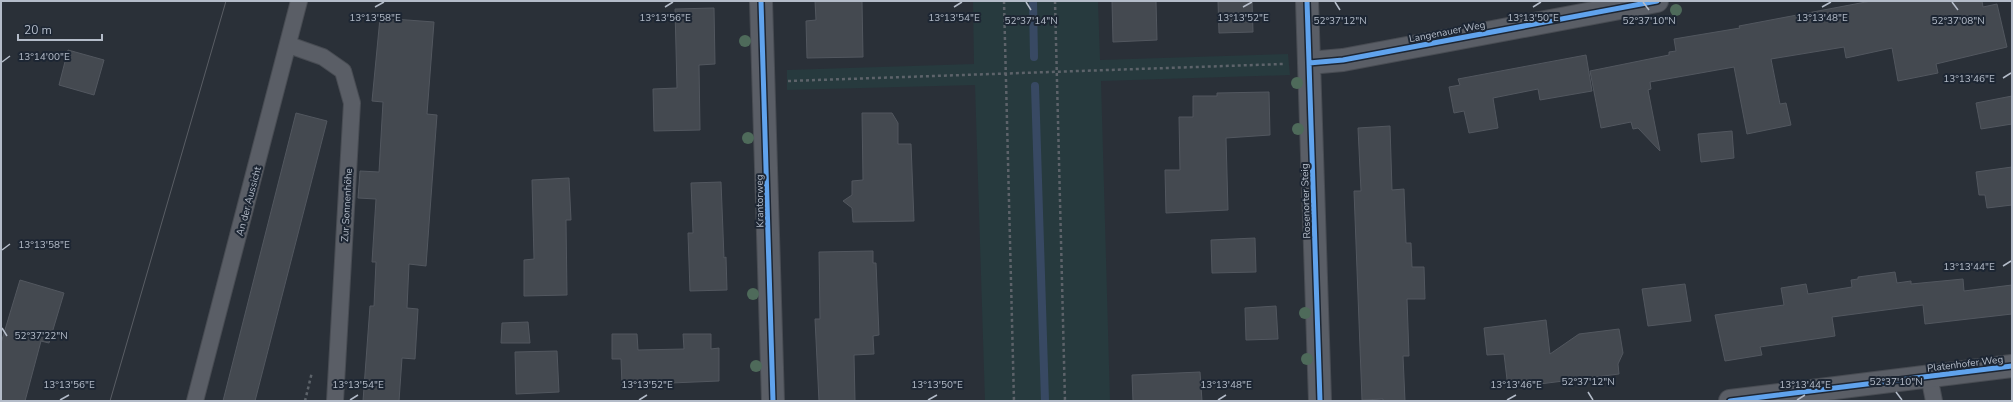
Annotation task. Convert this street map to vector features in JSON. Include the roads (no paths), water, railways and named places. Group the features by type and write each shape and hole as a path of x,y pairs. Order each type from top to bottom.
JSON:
{"street":[{"name":"Krantorweg","path":"760,1 773,401"},
{"name":"Rosenorter Steig","path":"1307,1 1320,401"},
{"name":"Langenauer Weg","path":"1310,63 1343,60 1657,1"},
{"name":"Platenhofer Weg","path":"1730,401 2012,366"}],"lane":[{"name":"An der Aussicht","path":"195,401 299,1"},
{"name":"Zur Sonnenhöhe","path":"288,45 323,57 343,71 352,103 335,401"},
{"path":"1929,376 1934,401"}],"waterway":[{"path":"1033,1 1034,57"},
{"path":"1035,86 1045,401"}],"tram line":[{"path":"110,401 226,1"}]}
